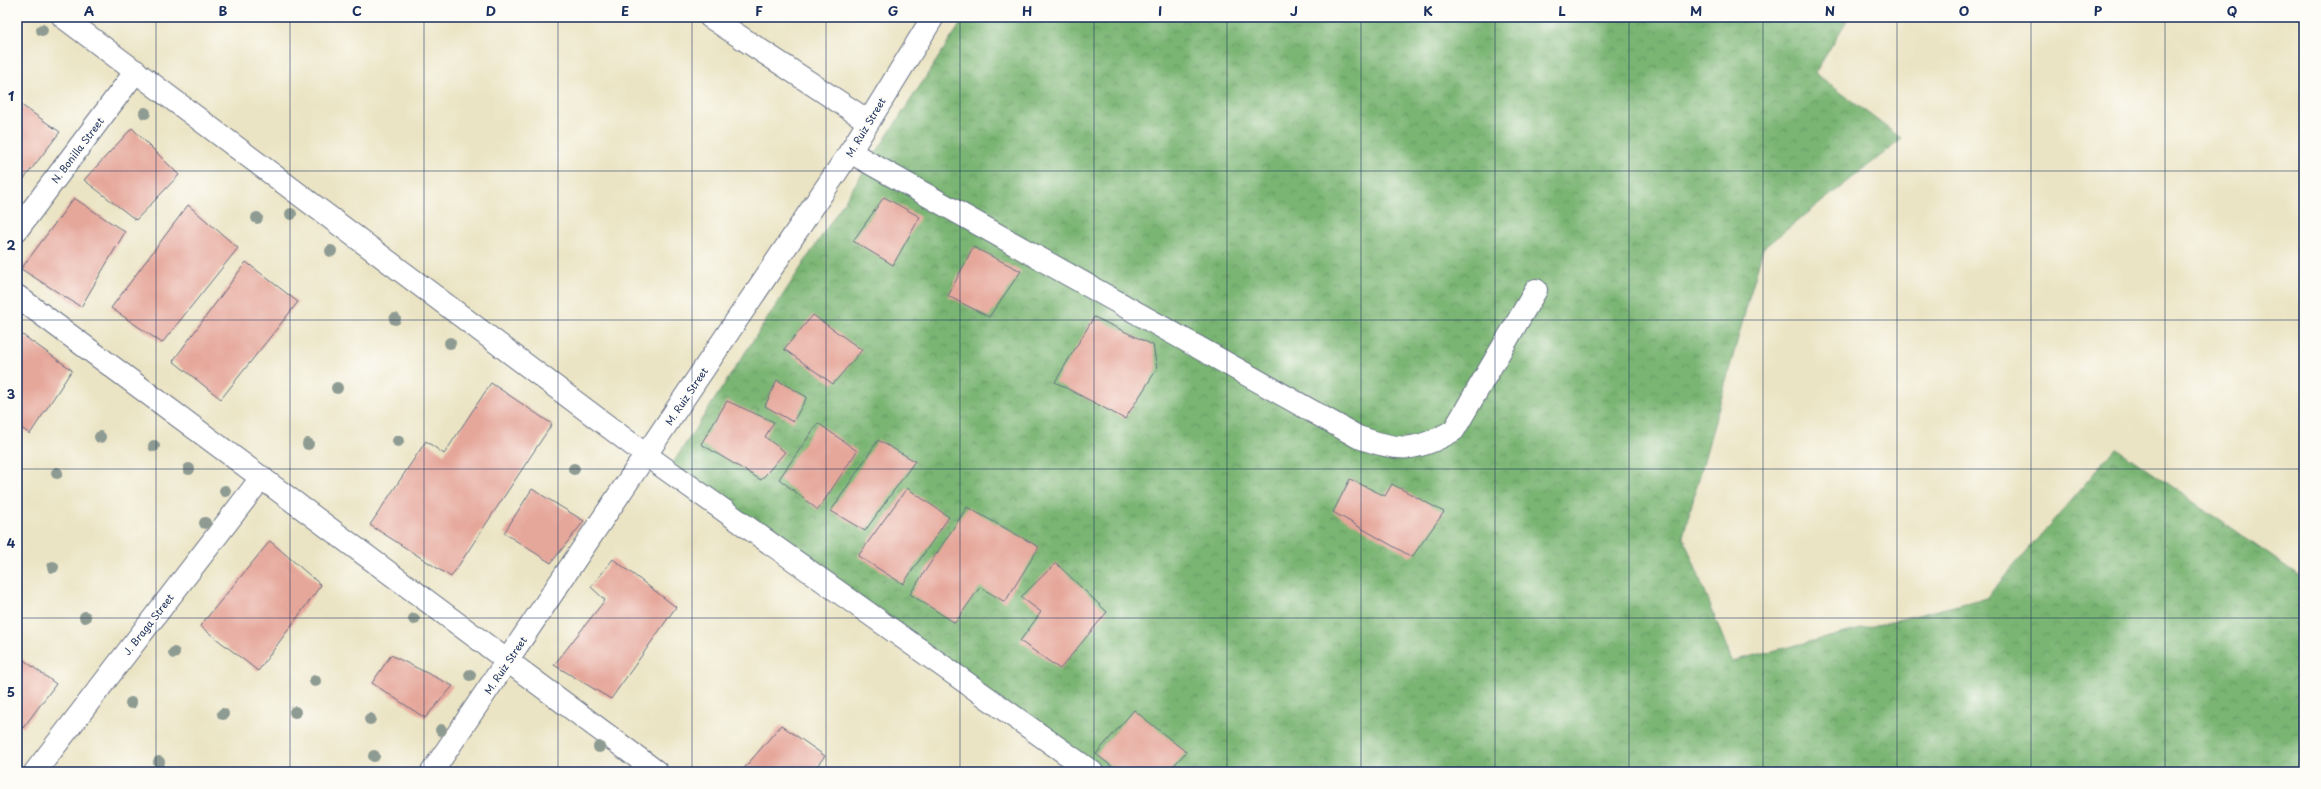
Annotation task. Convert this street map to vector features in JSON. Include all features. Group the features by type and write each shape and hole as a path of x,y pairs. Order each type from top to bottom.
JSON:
{"street":[{"path":"63,17 646,455 1092,772"},
{"path":"710,17 868,121"},
{"name":"M. Ruiz Street","path":"432,772 850,152 933,17"},
{"name":"N. Bonilla Street","path":"17,230 136,71"},
{"path":"850,152 1358,437 1384,446 1411,448 1433,442 1454,430 1536,290"},
{"path":"17,296 657,772"},
{"name":"J. Braga Street","path":"35,772 262,477"}],"green space":[{"path":"965,17 1849,17 1815,73 1902,139 1763,248 1683,536 1732,661 1986,598 2116,448 2304,579 2304,772 1089,772 667,472"}],"building":[{"path":"17,102 60,132 20,184 17,182"},
{"path":"132,128 179,175 136,220 84,180"},
{"path":"884,197 920,217 893,265 853,241"},
{"path":"74,198 125,232 81,307 21,269"},
{"path":"188,205 238,248 162,343 111,308"},
{"path":"973,247 1021,271 989,317 948,296"},
{"path":"246,262 298,302 221,399 173,361"},
{"path":"813,315 862,350 833,384 784,349"},
{"path":"1094,317 1153,345 1157,369 1125,419 1055,382"},
{"path":"17,331 72,370 30,434 17,425"},
{"path":"777,380 807,397 793,422 765,406"},
{"path":"491,383 552,424 451,577 370,525 426,441 444,454"},
{"path":"727,401 774,422 765,437 785,452 761,480 701,444"},
{"path":"818,423 857,451 818,510 779,479"},
{"path":"878,440 915,461 865,531 831,511"},
{"path":"1350,479 1385,496 1392,484 1444,512 1412,557 1333,512"},
{"path":"907,488 949,517 903,584 858,556"},
{"path":"532,489 584,521 551,563 504,533"},
{"path":"967,507 1039,547 1005,602 980,587 955,623 910,594"},
{"path":"270,541 321,585 258,671 200,626"},
{"path":"613,559 676,607 611,699 554,665 605,600 591,587"},
{"path":"1056,563 1107,612 1060,669 1020,641 1041,612 1021,597"},
{"path":"17,655 56,684 23,728 17,723"},
{"path":"391,655 453,686 425,718 372,683"},
{"path":"1134,710 1186,752 1168,772 1119,772 1096,754"},
{"path":"781,725 825,756 812,772 741,772"}]}
